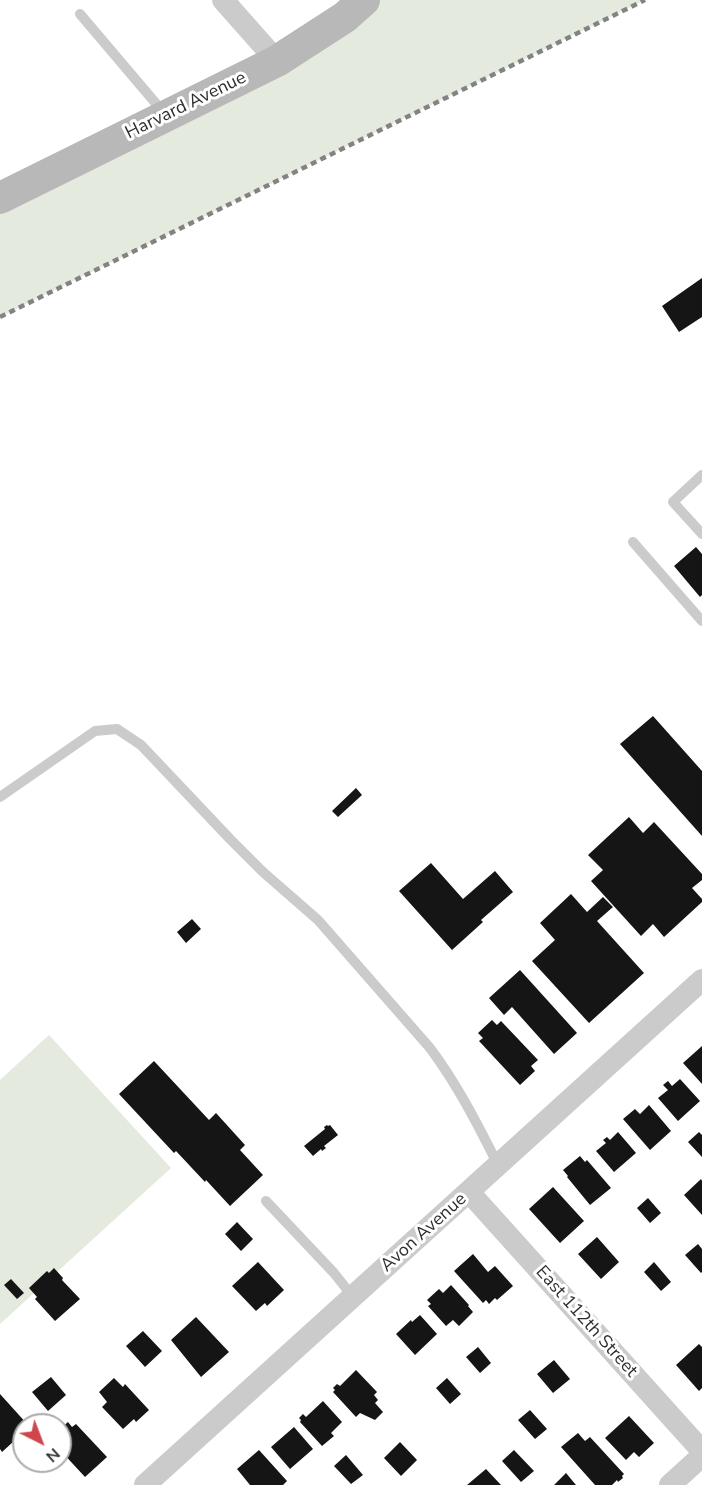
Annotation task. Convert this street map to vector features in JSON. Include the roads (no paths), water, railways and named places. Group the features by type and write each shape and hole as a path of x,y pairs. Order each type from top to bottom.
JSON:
{"main road":[{"name":"Harvard Avenue","path":"0,198 277,61 345,17 364,0"}],"street":[{"path":"223,0 277,61"},
{"name":"Avon Avenue","path":"146,1485 702,980"},
{"name":"East 112th Street","path":"469,1192 702,1451"},
{"path":"670,1485 702,1456"}],"lane":[{"path":"80,14 166,116"},
{"path":"702,476 673,502 702,534"},
{"path":"633,542 702,621"},
{"path":"0,797 95,731 117,729 141,745 254,864 318,920 430,1048 443,1065 484,1136 498,1166"},
{"path":"266,1201 334,1273 353,1297"}],"railway":[{"path":"0,317 645,0"}]}
